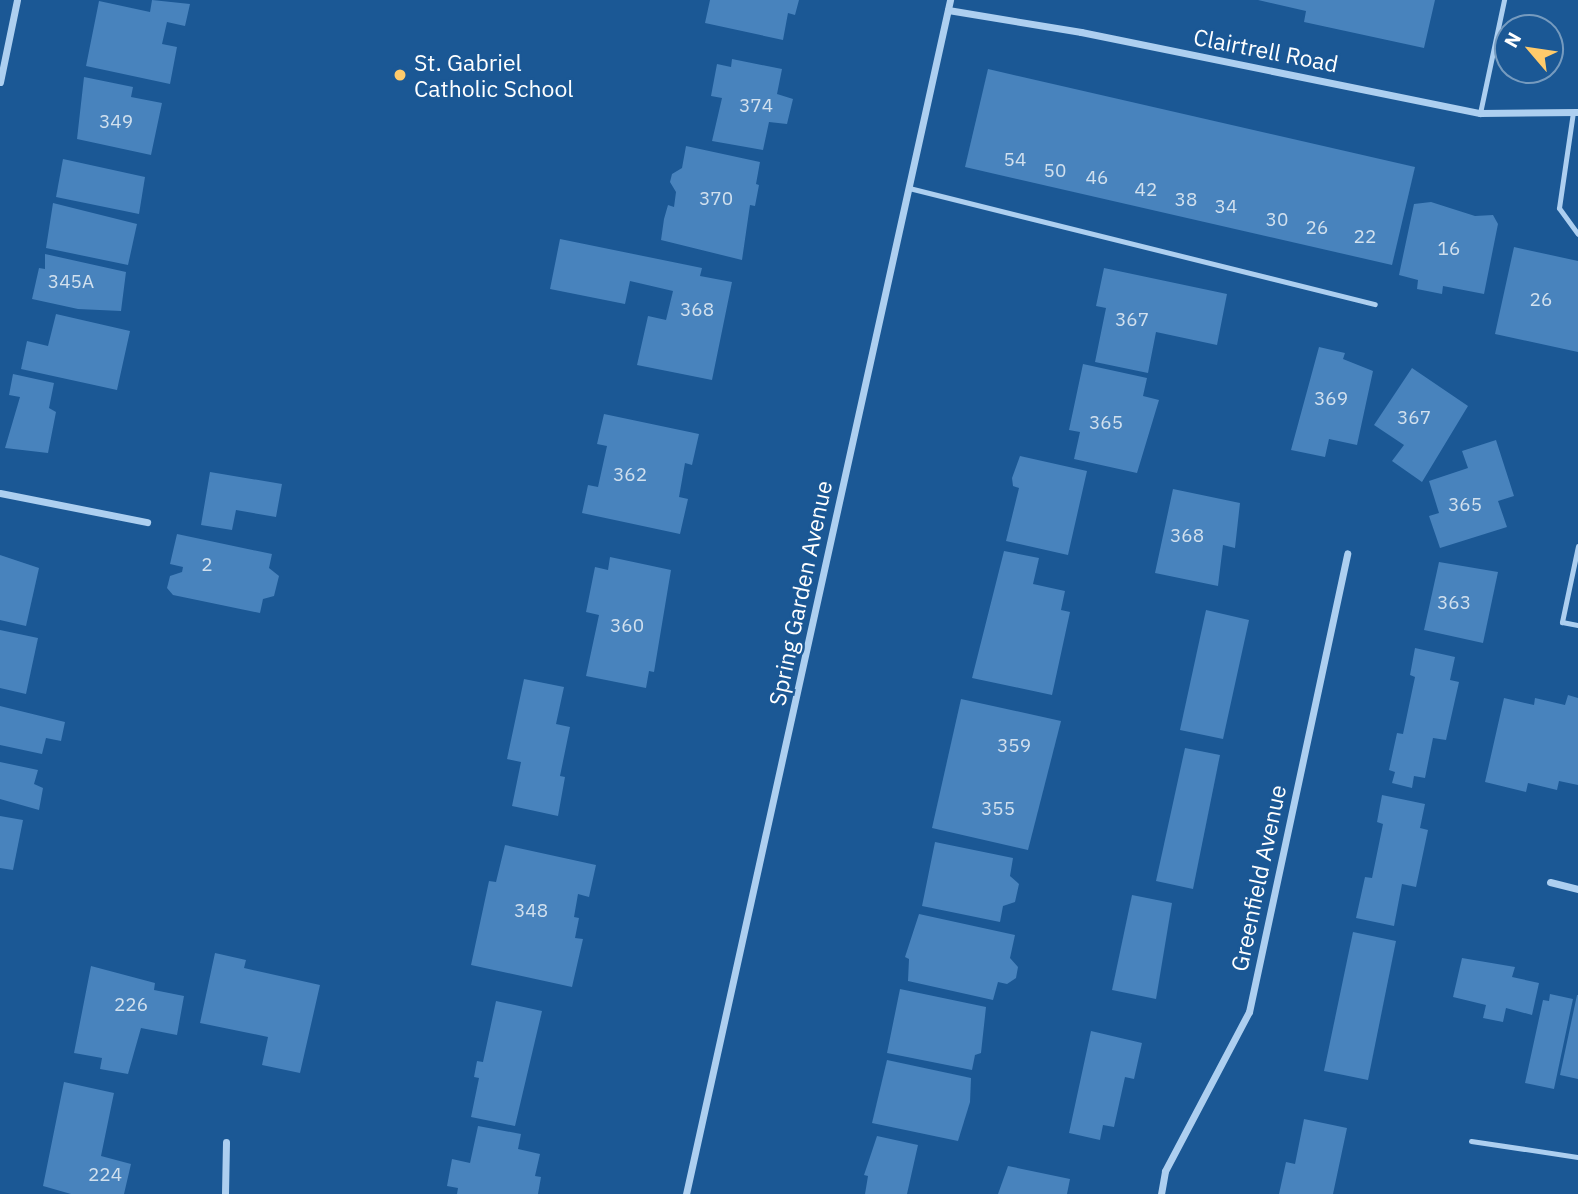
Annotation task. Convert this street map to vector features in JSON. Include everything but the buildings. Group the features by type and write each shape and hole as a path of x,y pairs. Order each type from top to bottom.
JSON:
{"street":[{"path":"0,82 17,0"},
{"name":"Spring Garden Avenue","path":"687,1194 950,0"},
{"name":"Clairtrell Road","path":"948,10 1081,32 1480,113 1576,112"},
{"path":"0,493 147,522"},
{"name":"Greenfield Avenue","path":"1161,1194 1165,1171 1249,1012 1347,553"},
{"path":"1550,882 1578,889"},
{"path":"225,1194 226,1142"}],"lane":[{"path":"1480,113 1504,0"},
{"path":"1576,112 1559,208 1578,234"},
{"path":"909,188 1375,304"},
{"path":"1578,546 1562,622 1578,625"},
{"path":"1471,1141 1578,1157"}],"place":[{"name":"St. Gabriel Catholic School","path":"400,75"}]}
